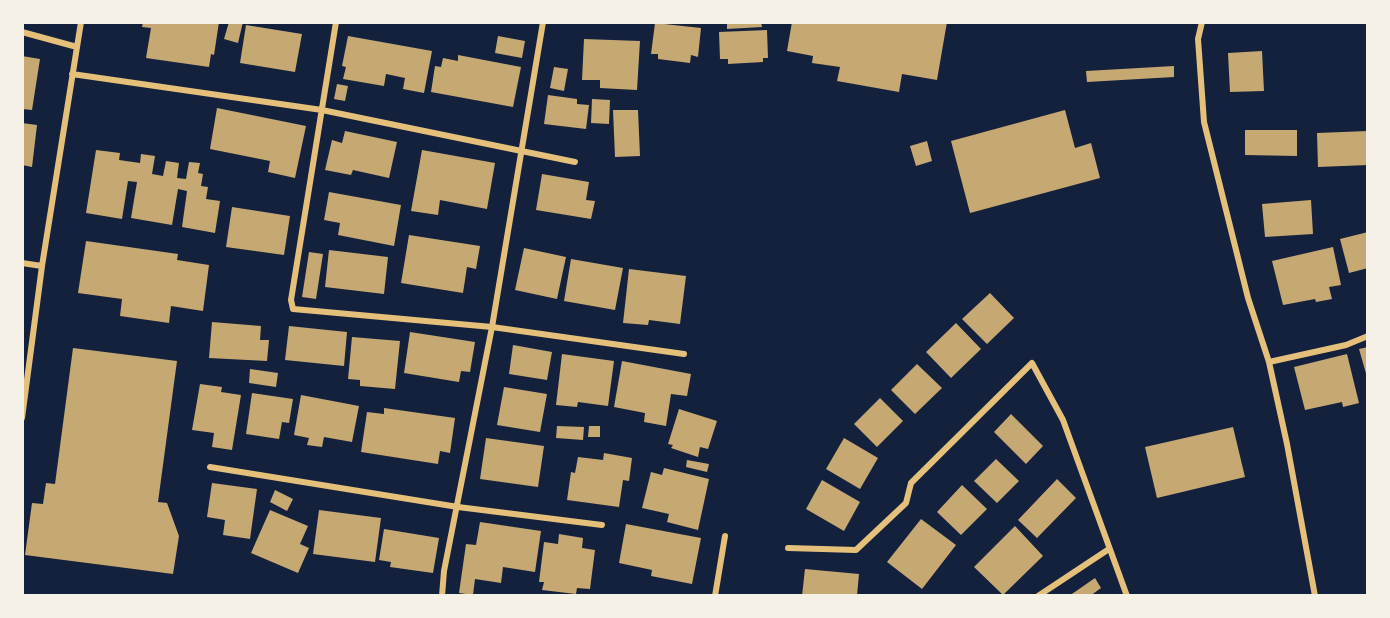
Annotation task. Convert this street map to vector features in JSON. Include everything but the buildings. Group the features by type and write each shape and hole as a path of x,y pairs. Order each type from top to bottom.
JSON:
{"street":[{"path":"22,418 42,266 81,22"},
{"path":"336,22 291,300 293,309 492,327 684,354"},
{"path":"442,596 444,571 492,327 543,22"},
{"path":"1202,22 1198,39 1204,122 1248,298 1269,362 1303,526 1314,596"},
{"path":"22,32 77,47"},
{"path":"72,74 322,111 575,162"},
{"path":"22,264 42,266"},
{"path":"1269,362 1346,345 1368,336"},
{"path":"788,548 856,550 906,503 911,483 1032,363 1063,420 1127,596"},
{"path":"210,467 458,507 602,525"},
{"path":"715,596 725,536"},
{"path":"1038,596 1109,549"}]}
